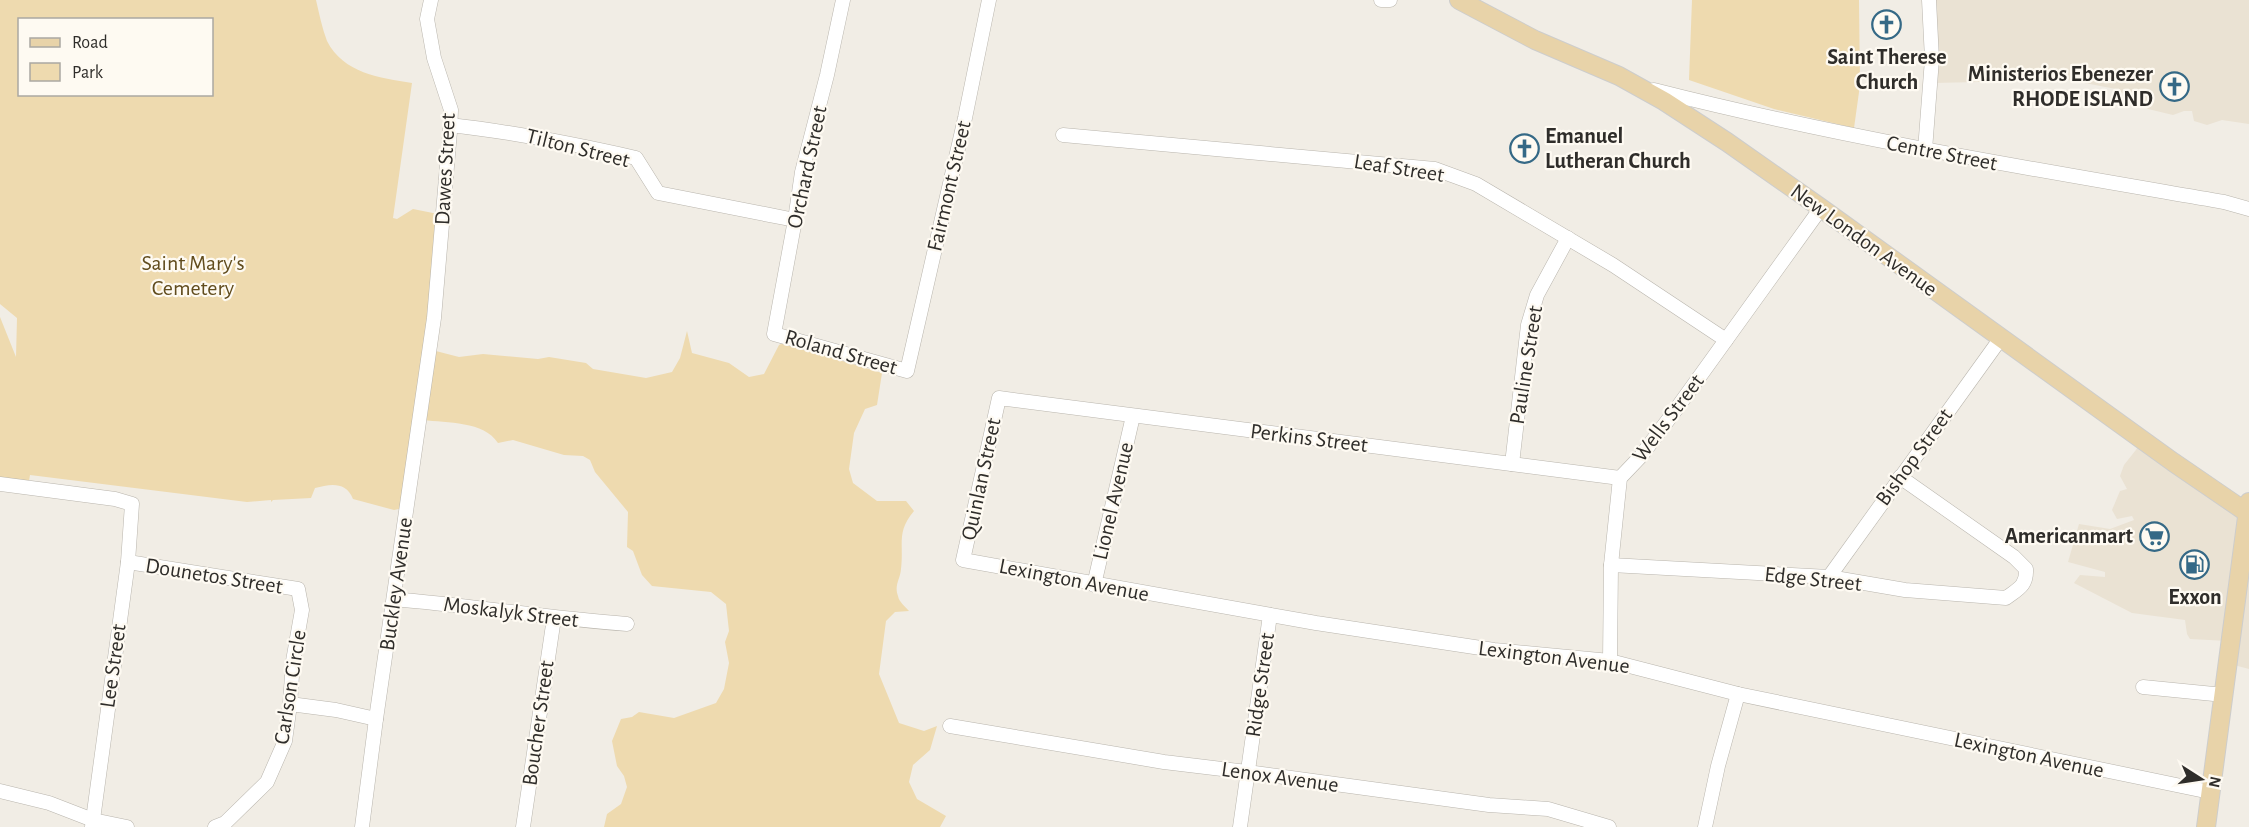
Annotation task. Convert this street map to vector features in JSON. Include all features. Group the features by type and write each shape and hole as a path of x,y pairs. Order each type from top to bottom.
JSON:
{"main road":[{"name":"New London Avenue","path":"1459,0 1535,40 1637,86 1728,142 2173,462 2248,510"},
{"path":"2206,827 2248,510"}],"street":[{"name":"Dawes Street","path":"430,341 451,110 434,58 427,19 431,0"},
{"name":"Orchard Street","path":"774,334 802,172 827,75 843,0"},
{"name":"Fairmont Street","path":"907,371 965,118 989,0"},
{"path":"1381,0 1390,0"},
{"path":"1925,150 1932,60 1929,0"},
{"name":"Centre Street","path":"1637,86 1804,127 2224,202 2249,209"},
{"name":"Tilton Street","path":"450,125 558,140 636,158 658,193 795,220"},
{"name":"Leaf Street","path":"1063,135 1435,169 1476,184 1568,238 1726,340"},
{"name":"Wells Street","path":"1610,661 1611,566 1620,478 1641,456 1821,208"},
{"name":"Pauline Street","path":"1512,464 1528,325 1537,295 1568,238"},
{"name":"Roland Street","path":"774,334 907,371"},
{"name":"Bishop Street","path":"1829,577 2001,338"},
{"name":"Buckley Avenue","path":"362,827 430,341"},
{"name":"Perkins Street","path":"999,398 1620,478"},
{"name":"Quinlan Street","path":"963,560 999,398"},
{"name":"Lionel Avenue","path":"1094,585 1132,416"},
{"name":"Edge Street","path":"1611,566 1829,577 1905,590 2006,598 2019,591 2027,579 2026,569 2014,556 1900,477"},
{"name":"Lee Street","path":"0,484 115,499 132,504 128,562 93,823"},
{"name":"Lexington Avenue","path":"963,560 1270,615 1494,650 1610,661 1738,694 2210,792"},
{"name":"Dounetos Street","path":"128,562 298,589 299,592"},
{"name":"Carlson Circle","path":"215,827 225,823 267,782 285,741 293,661 302,610 299,592"},
{"name":"Moskalyk Street","path":"394,599 456,604 554,618 627,624"},
{"name":"Ridge Street","path":"1240,827 1270,615"},
{"name":"Boucher Street","path":"523,827 554,618"},
{"path":"2143,687 2224,694"},
{"path":"1705,827 1718,766 1738,694"},
{"path":"290,704 376,718"},
{"name":"Lenox Avenue","path":"950,726 1164,762 1413,796 1548,809 1609,827"},
{"path":"0,792 49,803 93,823 127,827"}],"shaded area":[{"path":"1930,0 2249,0 2249,124 2222,120 2207,125 2194,121 2192,111 2173,115 2148,109 2116,89 2069,80 1933,83"},
{"path":"2143,441 2249,513 2249,669 2230,664 2228,641 2190,639 2185,620 2132,613 2074,583 2080,575 2105,577 2105,572 2068,562 2079,524 2110,529 2134,520 2132,516 2117,519 2112,510 2120,491 2127,489 2120,476 2124,465"}],"green space":[{"name":"Saint Mary's Cemetery","path":"0,0 316,0 327,41 343,60 352,67 375,76 412,83 393,218 397,219 413,209 443,215 432,350 459,357 483,354 538,359 549,357 586,363 593,369 646,378 672,372 680,358 687,331 692,353 729,363 749,377 764,374 779,345 783,343 882,373 877,405 865,409 854,433 849,469 853,483 877,501 906,501 914,511 908,518 903,532 901,569 897,589 900,600 909,611 895,612 886,621 879,674 899,723 924,731 937,726 930,750 913,765 909,782 917,799 946,816 940,827 604,827 607,814 621,804 627,787 624,776 617,766 612,741 621,719 632,717 639,712 674,718 716,703 724,689 729,663 725,642 729,631 726,604 711,592 652,586 642,575 633,551 627,547 628,512 595,472 590,460 583,456 564,455 513,440 498,443 484,431 464,424 423,420 409,507 394,510 353,499 346,489 337,485 315,488 311,498 247,502 30,475 28,487 0,484 0,317 16,357 17,318 0,304"},
{"path":"1692,0 1859,0 1860,85 1854,128 1774,109 1689,80"}],"place":[{"name":"Saint Therese Church","path":"1887,25"},
{"name":"Ministerios Ebenezer RHODE ISLAND","path":"2174,87"},
{"name":"Emanuel Lutheran Church","path":"1524,149"},
{"name":"Americanmart","path":"2154,536"},
{"name":"Exxon","path":"2195,565"}]}
